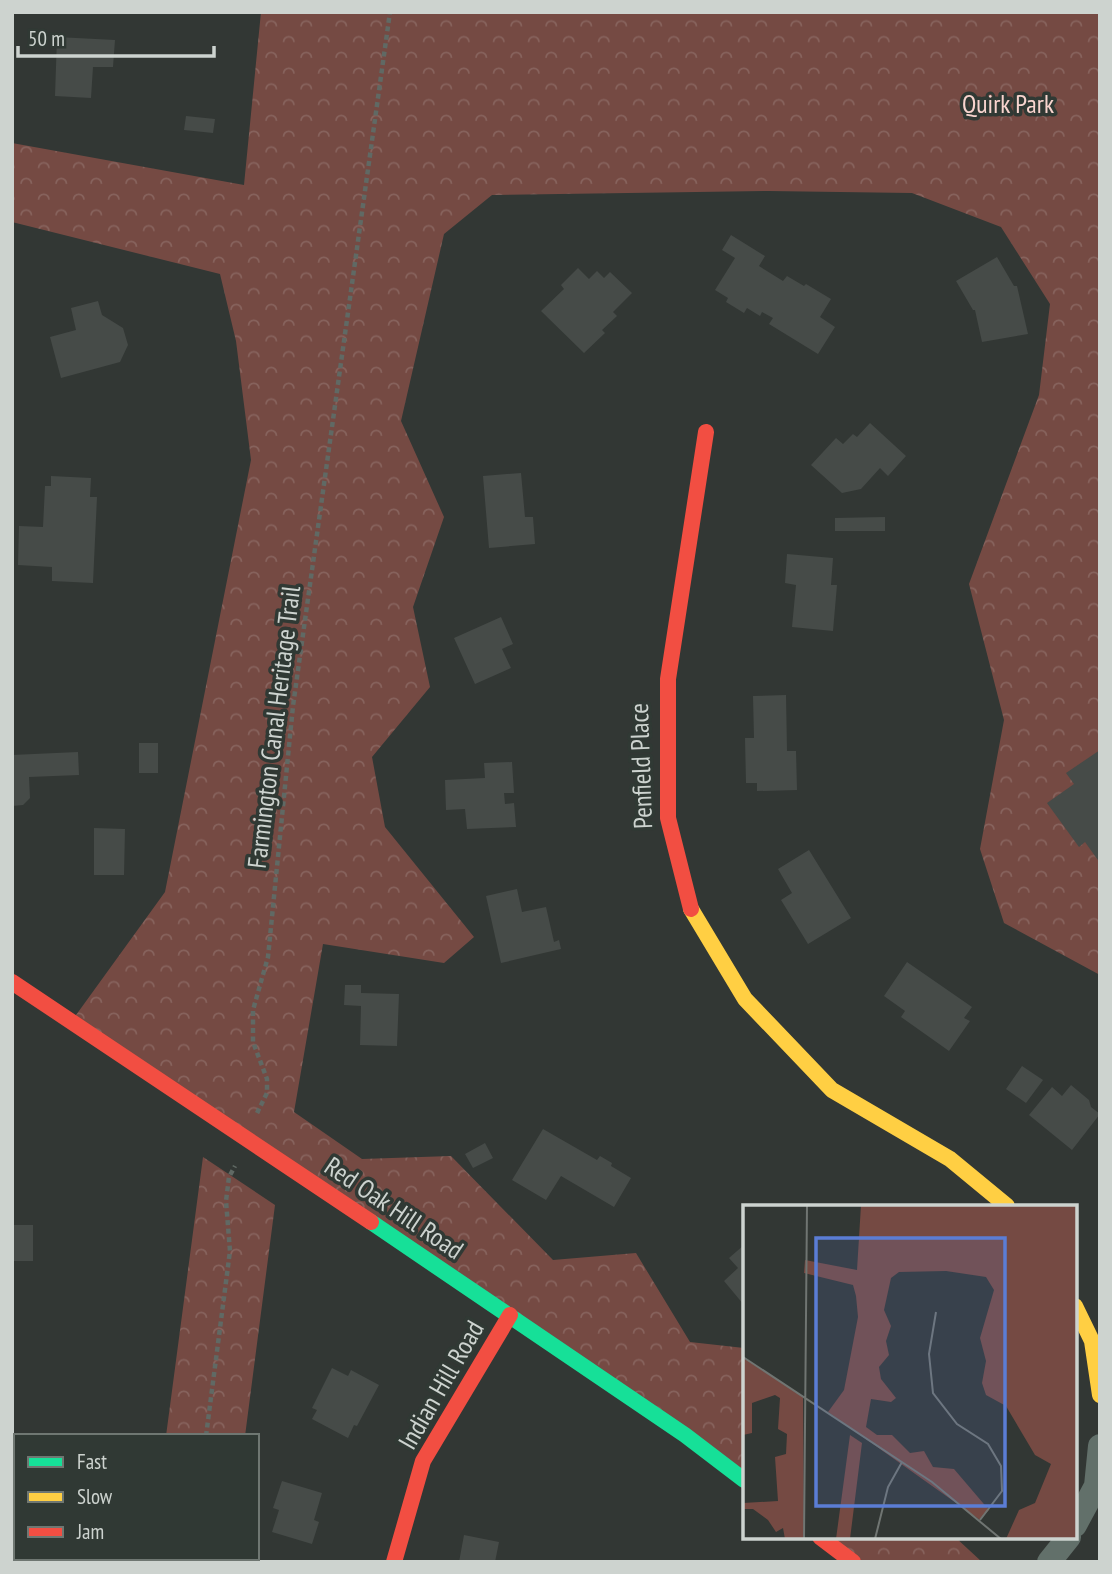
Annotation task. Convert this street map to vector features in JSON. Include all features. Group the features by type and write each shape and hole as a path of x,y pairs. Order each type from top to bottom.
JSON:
{"street":[{"name":"Penfield Place","path":"706,432 668,679 668,818 692,913 745,999 832,1090 950,1159 1006,1205"},
{"name":"Red Oak Hill Road","path":"12,982 510,1315 685,1435 743,1479"},
{"path":"1077,1310 1092,1341 1100,1395"},
{"name":"Indian Hill Road","path":"394,1562 424,1461 510,1315"},
{"path":"1077,1521 1096,1486 1100,1446"},
{"path":"823,1539 853,1562"},
{"path":"1049,1562 1067,1539"}],"path":[{"name":"Farmington Canal Heritage Trail","path":"206,1434 230,1251 226,1201 229,1177 267,1093 267,1079 253,1042 253,1010 268,957 295,692 390,12"}],"green space":[{"name":"Quirk Park","path":"261,12 1100,12 1100,975 1004,923 980,849 1004,720 969,584 1039,395 1050,304 1001,227 912,193 769,191 492,195 444,234 401,421 444,517 413,607 430,687 372,757 385,827 474,937 444,963 323,944 294,1112 362,1159 451,1156 553,1260 636,1253 690,1342 743,1348 743,1479 71,1022 165,892 251,460 236,341 220,274 12,222 12,143 244,185"},
{"path":"203,1157 275,1205 245,1434 166,1434"},
{"path":"823,1539 957,1539 982,1562 853,1562"}],"building":[{"path":"57,37 115,40 113,67 93,67 91,98 55,96"},
{"path":"186,116 215,119 213,133 184,130"},
{"path":"731,235 765,256 759,266 783,281 787,276 831,299 820,317 835,327 818,354 769,324 773,318 762,312 760,316 747,308 744,313 726,302 728,298 715,290 735,258 722,250"},
{"path":"997,257 1014,286 1017,286 1028,334 982,342 975,310 956,281"},
{"path":"578,268 589,279 597,271 604,278 610,272 632,293 613,312 617,316 602,330 605,333 584,353 541,311 564,289 561,285"},
{"path":"98,301 102,315 123,328 128,345 120,362 61,378 50,337 76,330 71,308"},
{"path":"870,423 906,456 888,476 880,468 861,489 842,493 811,465 836,438 843,444 853,434 857,437"},
{"path":"521,473 525,517 533,517 535,544 489,548 483,476"},
{"path":"51,476 91,478 90,497 97,497 93,583 52,581 52,567 18,565 19,526 43,527 45,486 51,486"},
{"path":"885,517 885,531 835,531 835,518"},
{"path":"787,554 833,558 831,585 837,585 833,631 792,627 796,585 785,583"},
{"path":"501,617 513,644 502,649 511,668 475,684 454,638"},
{"path":"786,695 787,751 796,751 797,790 757,791 757,783 746,783 745,738 754,738 753,696"},
{"path":"139,743 158,743 158,773 139,773"},
{"path":"1100,750 1100,863 1085,842 1079,847 1047,803 1074,784 1066,773"},
{"path":"78,752 79,775 29,777 30,798 23,805 12,806 12,755"},
{"path":"512,762 514,793 504,793 505,804 514,803 516,827 467,829 465,809 446,810 445,780 485,778 484,763"},
{"path":"94,828 125,829 124,875 94,875"},
{"path":"809,850 851,918 808,944 781,900 792,893 778,869"},
{"path":"517,889 522,912 546,907 554,942 559,940 561,949 501,963 486,896"},
{"path":"907,962 972,1007 964,1018 970,1021 949,1051 901,1017 905,1011 884,996"},
{"path":"345,985 361,985 361,993 399,994 397,1046 360,1045 361,1006 344,1005"},
{"path":"1022,1066 1043,1080 1026,1103 1006,1089"},
{"path":"1071,1085 1089,1100 1091,1107 1100,1114 1072,1150 1029,1115 1052,1087 1062,1096"},
{"path":"543,1129 597,1160 600,1156 631,1178 614,1207 561,1176 546,1200 512,1180"},
{"path":"485,1143 493,1158 473,1168 465,1154"},
{"path":"12,1225 33,1225 33,1261 12,1261"},
{"path":"743,1246 743,1304 724,1281 738,1268 729,1258"},
{"path":"332,1368 348,1376 351,1370 379,1385 348,1438 312,1419 317,1410 312,1408"},
{"path":"282,1481 322,1493 314,1520 319,1522 312,1544 272,1532 279,1510 273,1508"},
{"path":"464,1535 499,1542 495,1562 459,1562"}],"traffic: fast":[{"path":"371,1222 685,1435 743,1479"}],"traffic: slow":[{"path":"691,909 745,999 832,1090 950,1159 1006,1205"},
{"path":"1077,1310 1092,1341 1100,1395"}],"traffic: jam":[{"path":"691,909 668,818 668,679 706,432"},
{"path":"12,982 371,1222"},
{"path":"394,1562 423,1461 510,1315"},
{"path":"823,1539 853,1562"}]}
